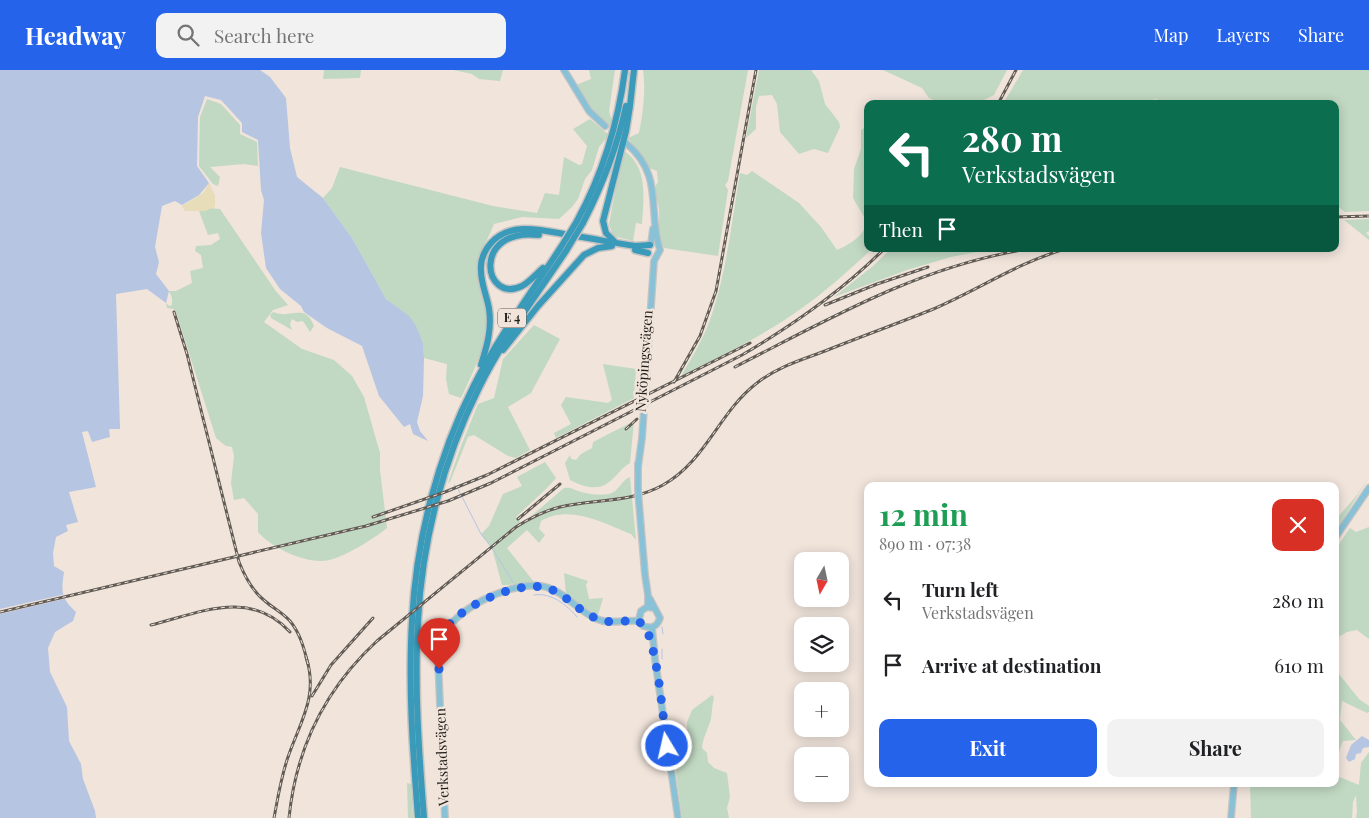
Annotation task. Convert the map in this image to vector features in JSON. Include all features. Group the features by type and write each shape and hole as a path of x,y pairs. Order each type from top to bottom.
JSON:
{"highway":[{"name":"E 4","path":"580,222 610,145 620,106 625,70"},
{"name":"E 4","path":"424,818 417,677 418,621 422,577 431,525 447,467 466,416 504,341 597,196 616,147 633,70"},
{"path":"614,244 606,234 603,221 626,131 633,70"},
{"path":"474,385 487,347 490,324 489,308 481,278 481,266 486,249 494,240 509,231 522,229 614,244 651,254"},
{"path":"556,255 531,280 518,288 508,288 498,284 490,271 490,261 496,248 509,238 521,234 636,246 651,244"},
{"path":"489,369 538,306 584,255 598,248 614,244"},
{"name":"E 4","path":"418,818 411,677 412,622 416,576 437,480 453,432 474,385 499,339 556,255 563,249"}],"main road":[{"path":"564,70 589,111 605,126"},
{"path":"626,143 635,152 650,177 653,194 658,245 660,252 651,254 648,249 651,244 653,194"},
{"path":"651,244 658,245"},
{"name":"Nyköpingsvägen","path":"651,254 642,438 638,467 645,575 651,608"},
{"path":"1339,532 1369,488"},
{"name":"Verkstadsvägen","path":"445,818 438,659 439,642 445,631 458,617 473,606 502,592 524,586 541,586 552,590 599,620 639,618"},
{"path":"649,627 656,626 660,618 657,610 651,608 644,609 639,618 649,627 678,818"},
{"path":"1232,818 1234,787"}],"green space":[{"path":"324,70 361,70 360,78 323,79"},
{"path":"453,70 503,70 500,81 479,79 472,74"},
{"path":"589,70 615,70 609,111 612,122 611,127 596,115 576,85 591,79"},
{"path":"643,70 748,70 728,181 725,185 728,190 718,256 664,248 659,233 659,209 655,191 658,182 657,171 649,168 628,138 639,133 644,102"},
{"path":"759,70 811,70 819,81 825,104 839,122 840,127 828,153 814,149 799,154 780,132 777,104 772,95 759,96 756,107 756,129 746,138"},
{"path":"883,70 1007,70 994,95 984,100 933,100 929,98 922,88"},
{"path":"1023,70 1369,70 1369,211 1345,212 1339,208 1339,100 1005,100"},
{"path":"207,99 221,104 240,125 240,134 257,142 258,166 244,164 210,167 220,177 218,186 213,184 199,166 200,117"},
{"path":"590,119 609,135 599,147 592,170 585,179 578,199 572,207 559,219 522,217 494,224 477,264 478,280 486,318 480,354 461,398 449,394 446,379 447,364 424,358 423,342 408,316 386,299 352,238 323,198 332,188 340,167 493,206 537,213 545,193 559,195 564,157 579,165 582,164 587,146 573,129"},
{"path":"864,128 864,217 853,198 854,169 861,149 861,130"},
{"path":"623,150 637,165 643,183 642,224 636,223 633,241 613,236 609,224"},
{"path":"752,171 799,203 821,227 837,250 851,243 864,230 864,252 869,252 820,295 786,319 748,342 681,376 706,330 712,314 722,280 740,173 747,175"},
{"path":"209,208 220,209 275,290 288,305 273,310 264,322 302,349 334,360 352,376 364,397 380,453 380,470 387,528 359,547 335,558 320,561 301,558 272,544 258,532 258,514 244,498 234,500 231,483 234,456 232,447 226,446 216,438 177,315 174,309 167,308 166,303 169,306 172,305 169,291 176,291 192,283 190,271 203,268 201,255 195,251 196,246 211,245 220,239 218,233 208,235 199,211"},
{"path":"1369,219 1369,231 1366,233 1369,236 1369,240 1344,220"},
{"path":"888,252 977,252 951,257 907,270 834,297"},
{"path":"273,312 306,314 314,326 310,332 303,321 297,322 292,319 290,324 292,330 271,318 270,315"},
{"path":"534,325 560,339 531,393 508,407 530,450 516,458 508,456 474,435 468,437 448,483 478,404 494,398 503,359"},
{"path":"603,364 636,369 634,398 556,438 554,433 571,424 561,405 566,397 608,403 612,400"},
{"path":"634,421 630,463 609,482 600,487 584,486 570,480 565,463 570,455 571,459 576,460 581,454 592,448 593,442"},
{"path":"545,462 556,478 516,517 522,524 564,488 594,494 609,494 630,477 636,540 631,534 586,517 563,514 552,516 541,521 539,529 545,535 539,543 527,530 507,548 534,582 532,584 502,585 492,548 481,534 489,526 503,494 522,486 517,477"},
{"path":"1369,477 1339,526 1339,516"},
{"path":"1369,527 1369,639 1357,630 1347,632 1339,637 1339,544 1350,528 1356,532"},
{"path":"564,573 588,581 586,585 589,599 603,598 598,615 580,605 566,594"},
{"path":"1339,674 1359,699 1369,706 1369,712 1367,713 1342,701 1340,720 1356,740 1343,741 1339,752"},
{"path":"712,695 714,697 711,719 702,748 707,753 708,762 714,768 727,773 730,797 727,808 729,818 682,818 676,773 678,758 684,758 688,746 687,722 692,710"},
{"path":"1369,752 1369,818 1356,818 1356,795 1353,802 1352,818 1251,818 1250,787 1339,787 1339,777 1359,785 1361,763"},
{"path":"407,783 411,784 413,818 408,818"}],"sand":[{"path":"209,183 215,196 215,207 205,211 185,211 182,206 203,193"}],"water":[{"path":"0,70 260,70 270,77 286,98 290,148 297,177 323,198 352,238 386,299 409,316 416,326 423,343 423,396 417,422 420,431 428,441 413,434 410,424 404,427 379,396 362,346 327,328 304,312 301,306 280,289 266,268 261,233 264,200 261,190 258,140 242,132 242,123 221,100 205,96 198,117 197,166 209,183 199,195 182,205 175,201 162,206 155,247 159,262 156,274 169,291 166,303 147,289 116,294 120,429 109,429 110,437 92,442 88,431 82,432 96,487 69,492 78,522 66,525 68,531 56,537 53,553 54,566 64,572 63,594 67,603 76,612 73,621 55,632 48,648 50,672 67,707 69,741 81,764 83,779 96,818 0,818"},
{"path":"1362,736 1369,740 1369,747 1363,748 1361,753 1356,754 1355,759 1349,762 1346,758 1351,745"}],"pier":[{"path":"66,594 68,598 0,614 0,609"}],"waterway":[{"path":"454,485 457,487 481,534 513,582"},
{"path":"534,595 546,595 558,600 577,617"},
{"path":"662,627 663,634"},
{"path":"662,649 662,659"}],"railway":[{"path":"674,382 700,336 716,291 756,70"},
{"path":"1000,100 1016,70"},
{"path":"1339,217 1369,216"},
{"path":"0,612 366,526 448,501 491,483 742,355 816,307 881,252"},
{"path":"735,367 841,313 913,281 950,268 1013,252"},
{"path":"289,818 293,792 306,744 329,699 343,679 377,641 516,527 537,515 554,509 573,504 626,498 651,491 663,485 678,475 690,463 702,450 732,408 765,377 798,361 931,310 1013,269 1056,252"},
{"path":"825,305 877,284 928,267"},
{"path":"174,312 187,354 239,562 246,578 256,593 290,621 301,641 308,664"},
{"path":"373,517 487,475 750,343"},
{"path":"626,429 637,419"},
{"path":"518,519 560,484"},
{"path":"151,625 206,610 241,607 258,611 275,619 290,632"},
{"path":"312,696 331,665 373,618"},
{"path":"274,818 286,765 309,697 310,684 306,657"}],"route":[{"path":"439,669 439,642 445,631 458,617 473,606 502,592 524,586 541,586 568,599 599,620 636,620 646,627 654,659 667,746"}]}
